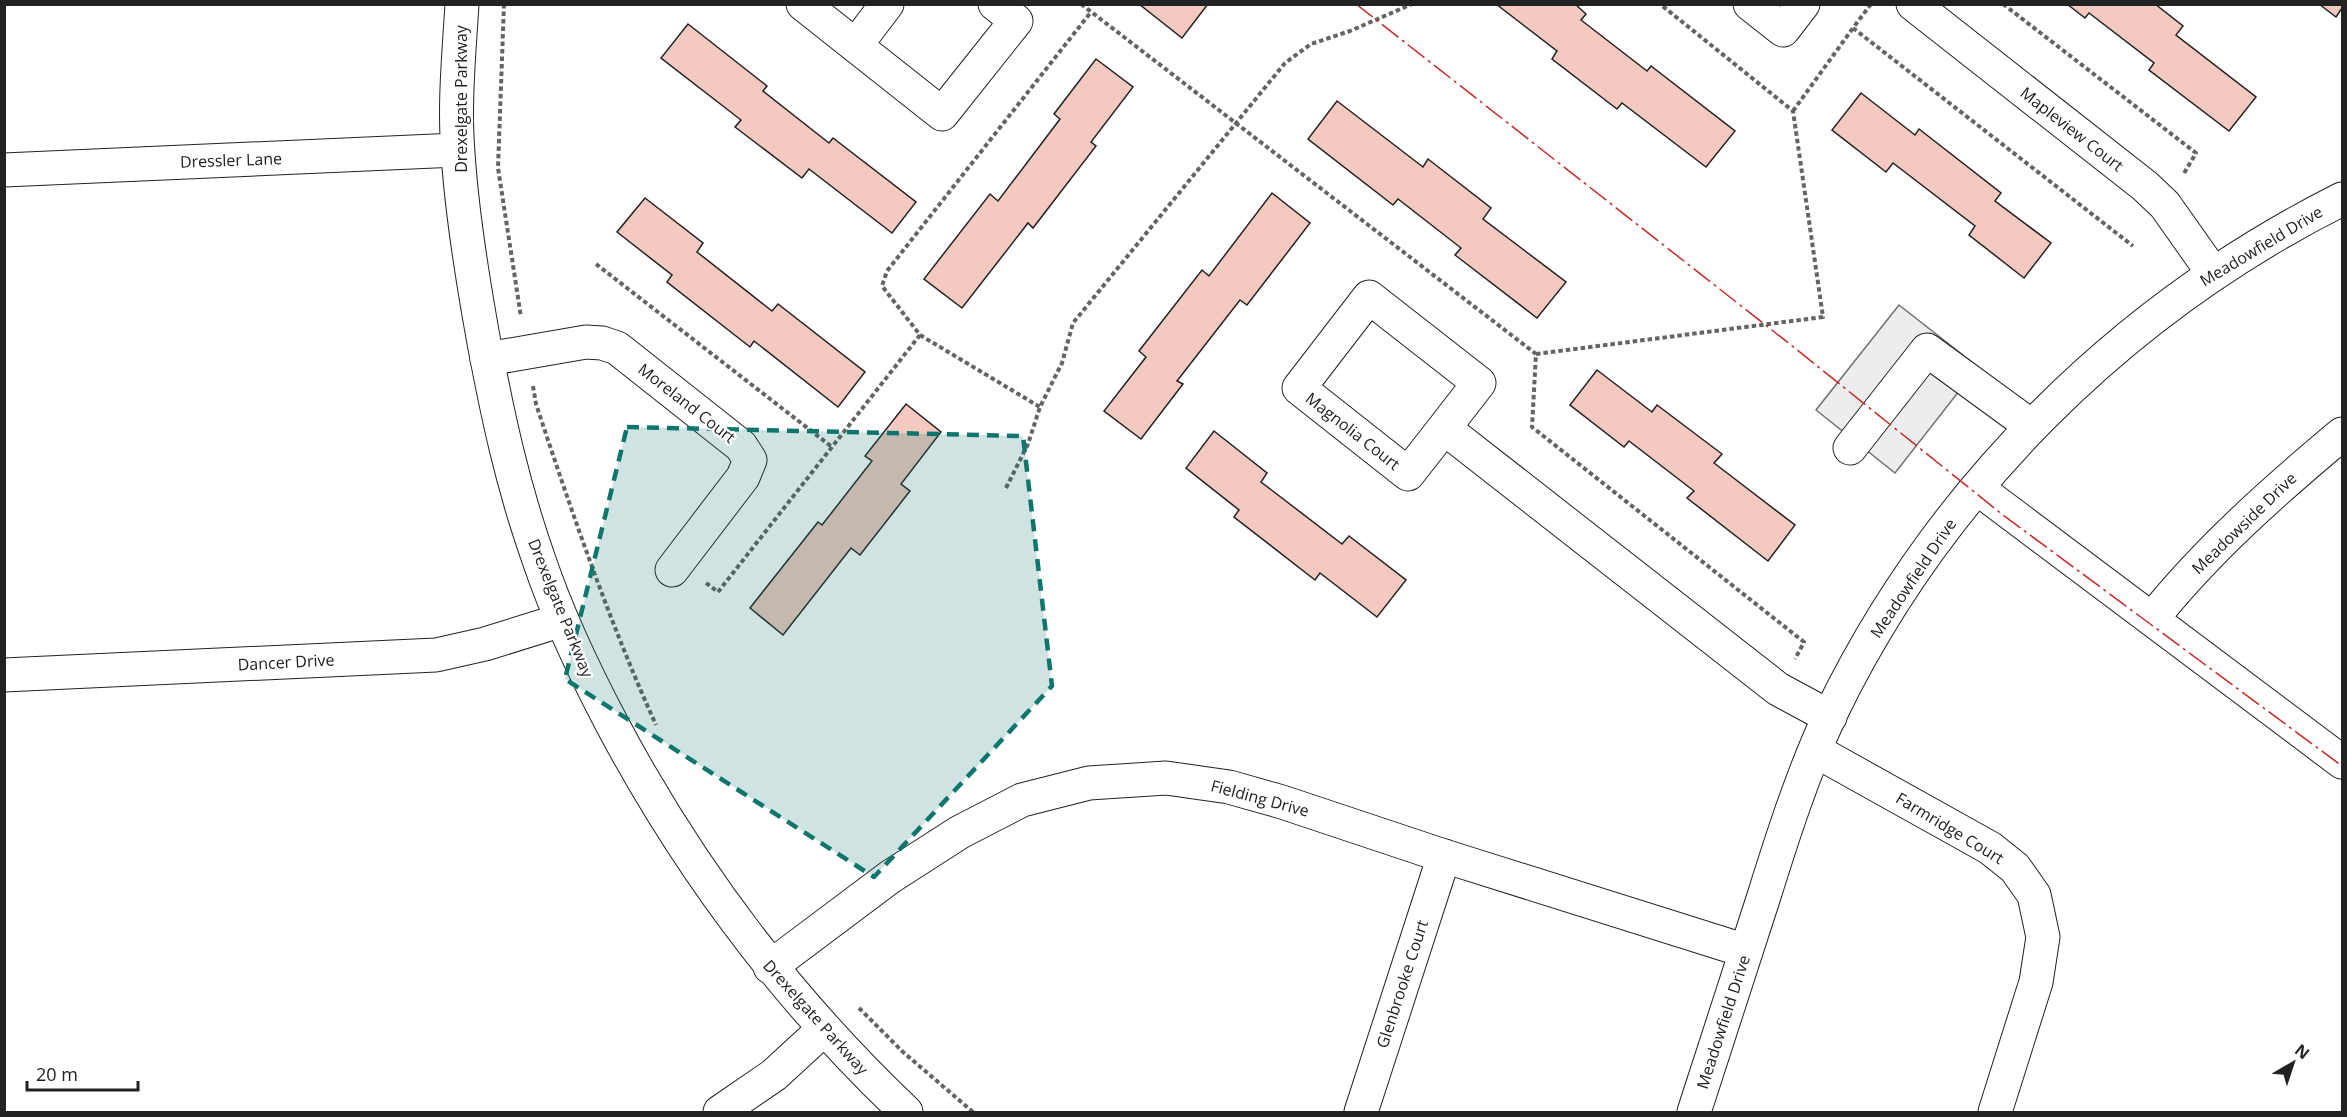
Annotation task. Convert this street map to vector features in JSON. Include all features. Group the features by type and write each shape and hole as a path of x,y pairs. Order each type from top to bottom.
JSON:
{"street":[{"name":"Drexelgate Parkway","path":"462,4 457,150 471,271 499,424 538,559 562,620 591,684 639,774 681,844 770,967 824,1029 906,1113"},
{"path":"803,4 942,114 1016,21 995,4"},
{"path":"856,45 887,4"},
{"path":"1750,4 1783,30 1803,4"},
{"name":"Mapleview Court","path":"1913,4 2145,186 2165,205 2213,273"},
{"name":"Dressler Lane","path":"4,170 457,150"},
{"name":"Meadowfield Drive","path":"1694,1113 1791,810 1830,717 1882,621 1931,548 1977,488 2031,426 2123,340 2213,273 2304,218 2343,199"},
{"name":"Magnolia Court","path":"1369,297 1479,383 1444,428 1408,474 1299,388 1369,297"},
{"name":"Moreland Court","path":"487,359 586,342 602,343 617,348 741,446 750,460 743,477 675,565"},
{"path":"1850,448 1928,350 2031,426"},
{"path":"1444,428 1778,689 1830,717"},
{"name":"Meadowside Drive","path":"2152,619 2199,565 2293,475 2343,434"},
{"path":"1977,488 2343,762"},
{"name":"Dancer Drive","path":"4,675 436,655 485,644 562,620"},
{"name":"Farmridge Court","path":"1816,751 1990,848 2015,868 2034,895 2043,937 2036,982 1995,1113"},
{"name":"Fielding Drive","path":"770,967 890,878 960,831 1022,800 1089,783 1166,778 1229,787 1746,951"},
{"name":"Glenbrooke Court","path":"1361,1113 1444,856"},
{"path":"720,1113 774,1075 824,1029"}],"path":[{"path":"504,4 498,168 517,299"},
{"path":"1006,488 1028,444 1040,408 1062,363 1073,323 1285,63 1311,44 1350,31 1412,4"},
{"path":"1536,354 1823,317 1793,111 1660,4"},
{"path":"1793,111 1871,4"},
{"path":"2003,4 2196,153 2165,205"},
{"path":"1040,408 920,335 882,286 887,271 1090,12"},
{"path":"1853,28 2133,246"},
{"path":"596,264 832,447"},
{"path":"675,565 717,592 920,335"},
{"path":"536,404 579,533 625,657 659,731"},
{"path":"854,1004 903,1052 973,1113"}],"highlighted area":[{"path":"627,427 1023,436 1052,686 874,877 565,679"}],"shaded area":[{"path":"1899,305 1978,367 1895,473 1816,410"}],"building":[{"path":"1139,4 1208,4 1182,38"},
{"path":"1496,4 1575,4 1586,14 1581,20 1647,71 1651,66 1735,131 1706,167 1622,103 1617,109 1552,59 1557,51"},
{"path":"2067,4 2155,4 2183,26 2176,35 2256,97 2229,131 2149,70 2154,63 2089,13 2085,18"},
{"path":"2319,4 2342,4 2342,8 2336,17"},
{"path":"688,24 767,86 763,91 829,143 833,138 916,202 892,233 809,169 802,178 735,127 741,120 661,58"},
{"path":"1096,59 1133,87 1091,142 1096,146 1033,228 1028,223 962,308 924,279 990,194 998,201 1060,119 1054,114"},
{"path":"1861,93 1915,135 1919,129 2001,193 1995,201 2051,243 2024,278 1969,235 1975,226 1893,163 1886,172 1832,130"},
{"path":"1337,101 1423,167 1428,159 1491,208 1483,219 1566,282 1537,318 1455,255 1461,248 1398,199 1393,205 1308,139"},
{"path":"1272,193 1310,223 1247,305 1240,300 1177,381 1183,384 1141,439 1104,411 1146,357 1139,351 1202,270 1209,276"},
{"path":"645,198 703,243 697,252 772,311 778,304 865,372 838,407 754,341 750,347 667,282 672,275 617,232"},
{"path":"1597,370 1652,412 1657,405 1722,454 1714,463 1795,525 1768,561 1687,498 1694,491 1629,441 1624,447 1570,405"},
{"path":"906,404 941,432 901,484 910,491 860,555 851,548 783,635 750,608 818,522 822,525 872,461 865,456"},
{"path":"1214,431 1267,473 1261,482 1342,544 1349,536 1406,580 1377,617 1320,573 1315,580 1234,517 1239,510 1186,468"}],"power":[{"path":"1356,4 1791,345 2003,515 2342,766"}]}
